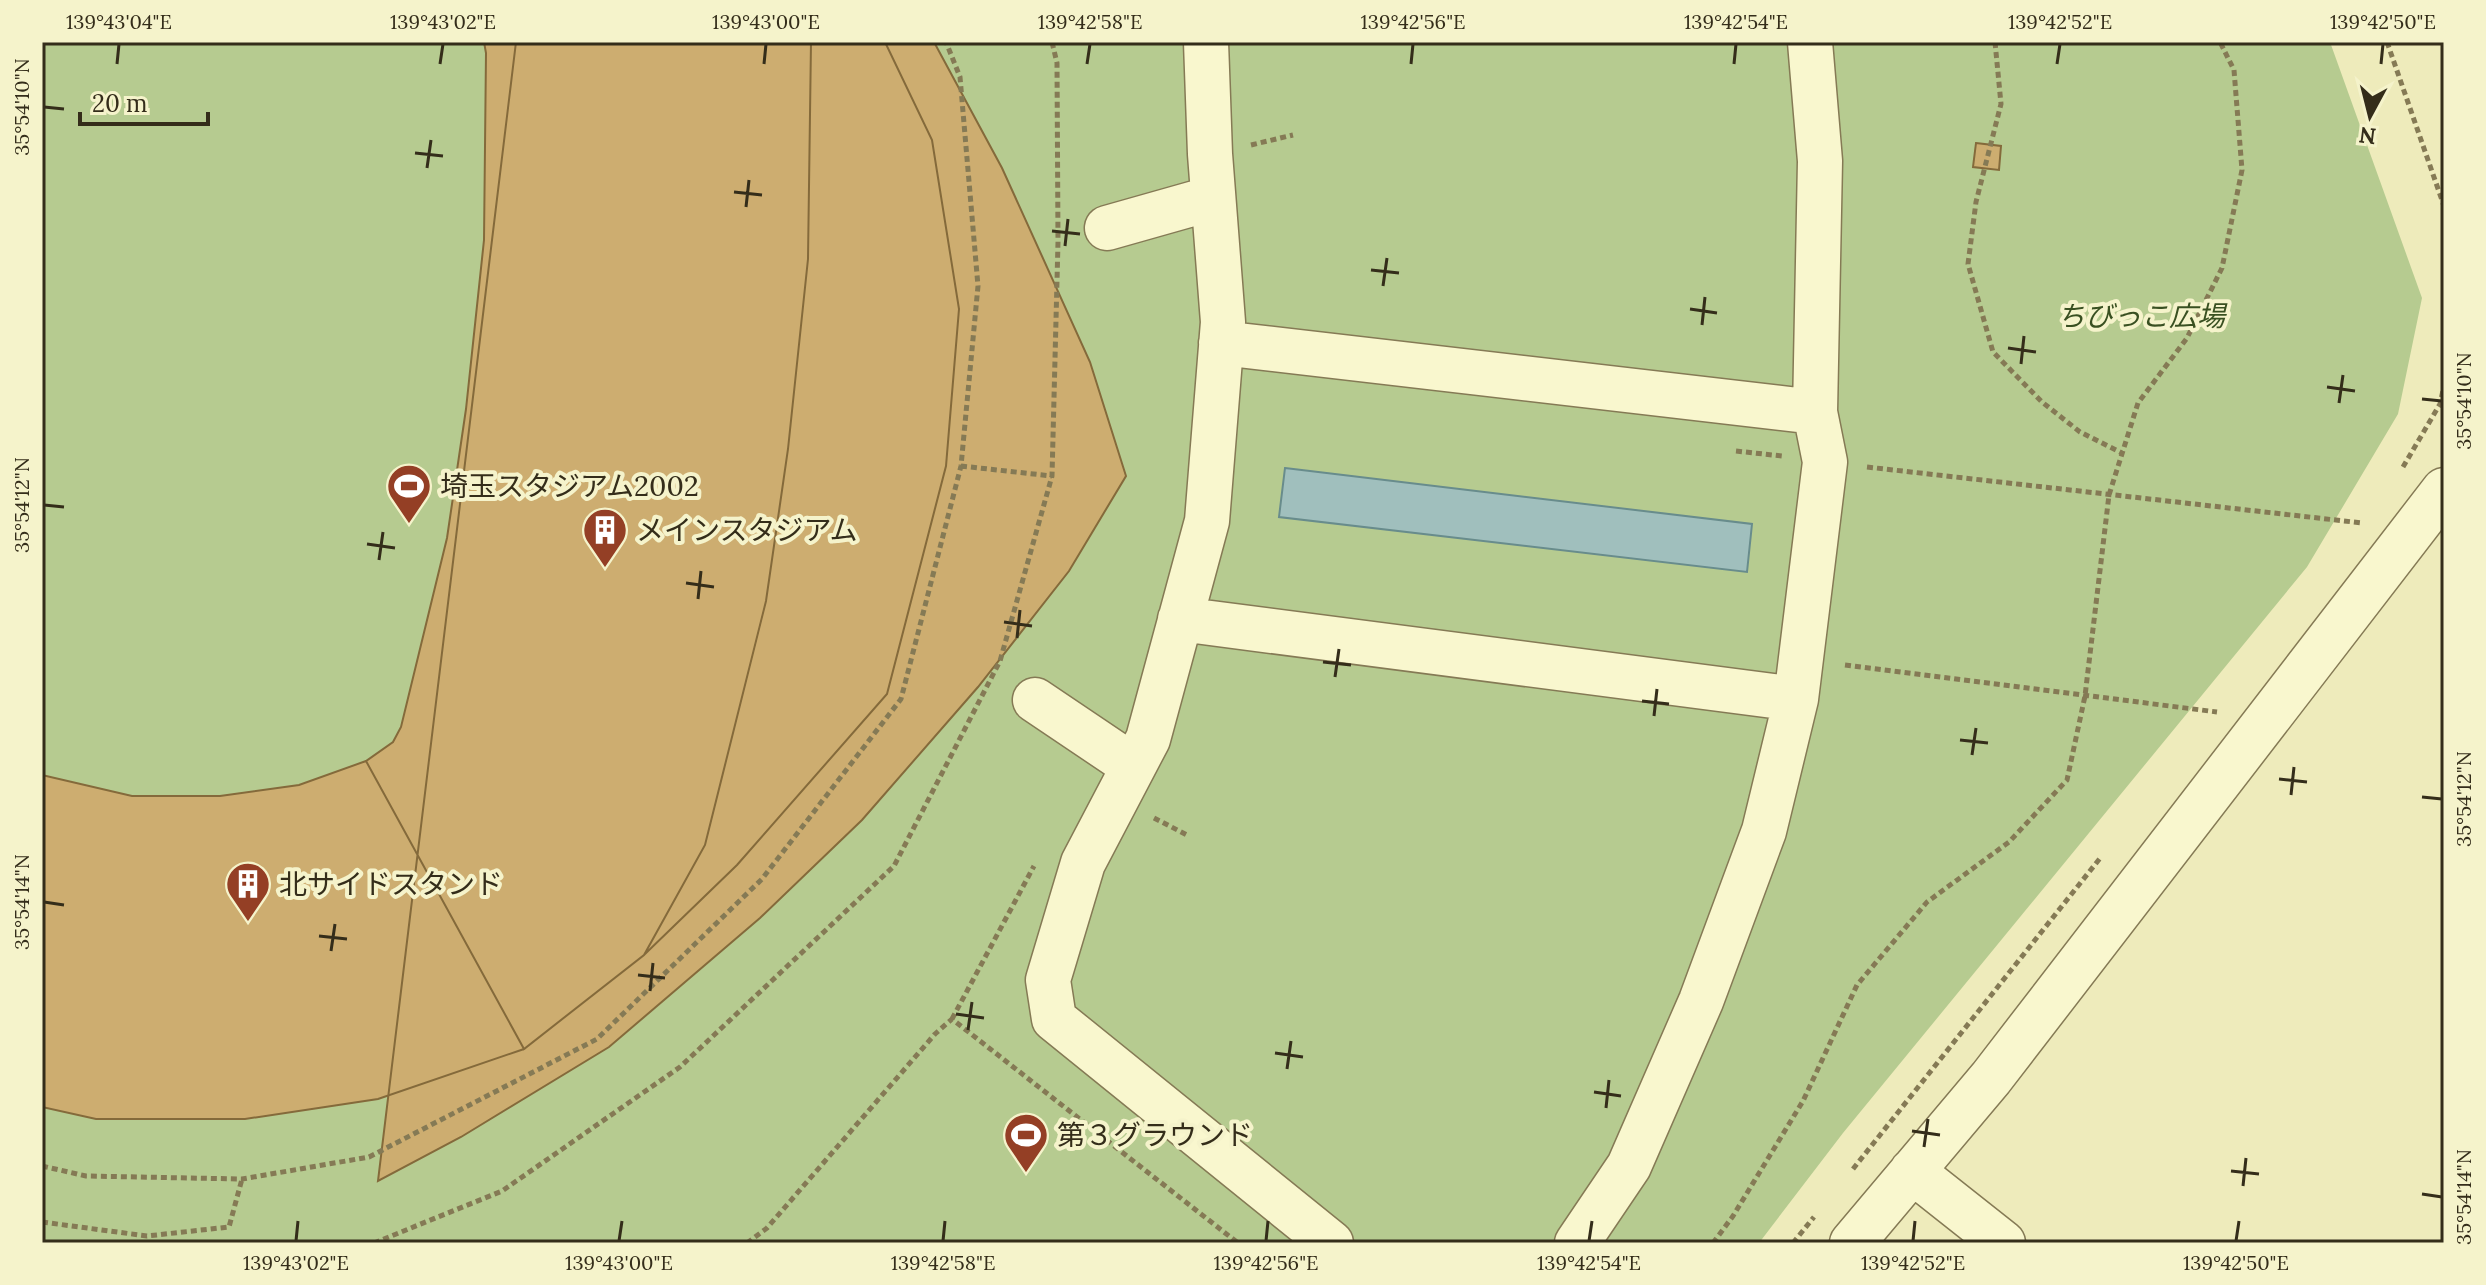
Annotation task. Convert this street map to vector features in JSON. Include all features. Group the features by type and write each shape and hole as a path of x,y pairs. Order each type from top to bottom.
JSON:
{"street":[{"path":"1206,42 1213,198 1223,322 1207,521 1148,739 1083,863 1048,980 1054,1019 1331,1243"},
{"path":"1577,1243 1629,1166 1701,1001 1764,831 1796,699 1825,462 1815,412 1820,161 1810,42"},
{"path":"1107,228 1213,198"},
{"path":"1221,343 1815,412"},
{"path":"1852,1243 1991,1078 2405,528 2444,490"},
{"path":"1180,619 1796,699"},
{"path":"1035,700 1133,766"},
{"path":"1912,1171 2003,1243"}],"path":[{"path":"42,1166 86,1176 242,1179 369,1157 597,1039 762,879 901,699 961,466 978,286 960,77 946,42"},
{"path":"374,1243 502,1191 680,1067 894,866 1000,661 1052,476 1058,242 1057,63 1052,42"},
{"path":"1995,42 2001,104 1976,202 1968,264 1993,352 2042,402 2080,432 2122,453"},
{"path":"1713,1243 1733,1216 1803,1101 1857,985 1927,902 2009,842 2067,780 2085,696 2109,495 2138,403 2187,338 2222,268 2242,170 2234,70 2220,42"},
{"path":"2387,42 2444,206"},
{"path":"2396,478 2440,404 2444,386"},
{"path":"961,466 1052,476"},
{"path":"2357,536 2405,528"},
{"path":"2207,725 2226,701"},
{"path":"1852,1169 2108,848"},
{"path":"747,1243 767,1228 935,1034 952,1019 1034,866"},
{"path":"952,1019 1238,1243"},
{"path":"42,1222 147,1236 229,1227 242,1179"},
{"path":"1793,1243 1823,1206"}],"green space":[{"name":"ちびっこ広場","path":"42,42 2330,42 2422,298 2398,414 2307,567 1843,1133 1759,1243 42,1243"}],"water":[{"path":"1285,468 1752,524 1747,572 1279,517"}],"building":[{"name":"メインスタジアム","path":"484,42 811,42 808,259 788,449 766,601 705,845 644,955 524,1049 378,1099 245,1119 96,1119 42,1107 42,775 132,796 220,796 299,785 366,761 393,742 401,727 447,538 466,409 484,240"},
{"name":"メインスタジアム","path":"484,42 885,42 932,140 959,309 946,466 887,694 737,865 644,955 524,1049 366,761 393,742 401,727 447,538 466,409 484,240"},
{"path":"516,42 934,42 1002,168 1090,362 1126,476 1069,571 978,687 862,820 760,918 609,1047 461,1137 378,1181"},
{"path":"1976,143 2001,146 1999,170 1973,167"},
{"name":"北サイドスタンド","path":"366,761 524,1049 378,1099 245,1119 96,1119 42,1107 42,775 132,796 220,796 299,785"}],"place":[{"name":"埼玉スタジアム2002","path":"409,525"},
{"name":"メインスタジアム","path":"605,569"},
{"name":"北サイドスタンド","path":"248,923"},
{"name":"第３グラウンド","path":"1026,1174"}]}
